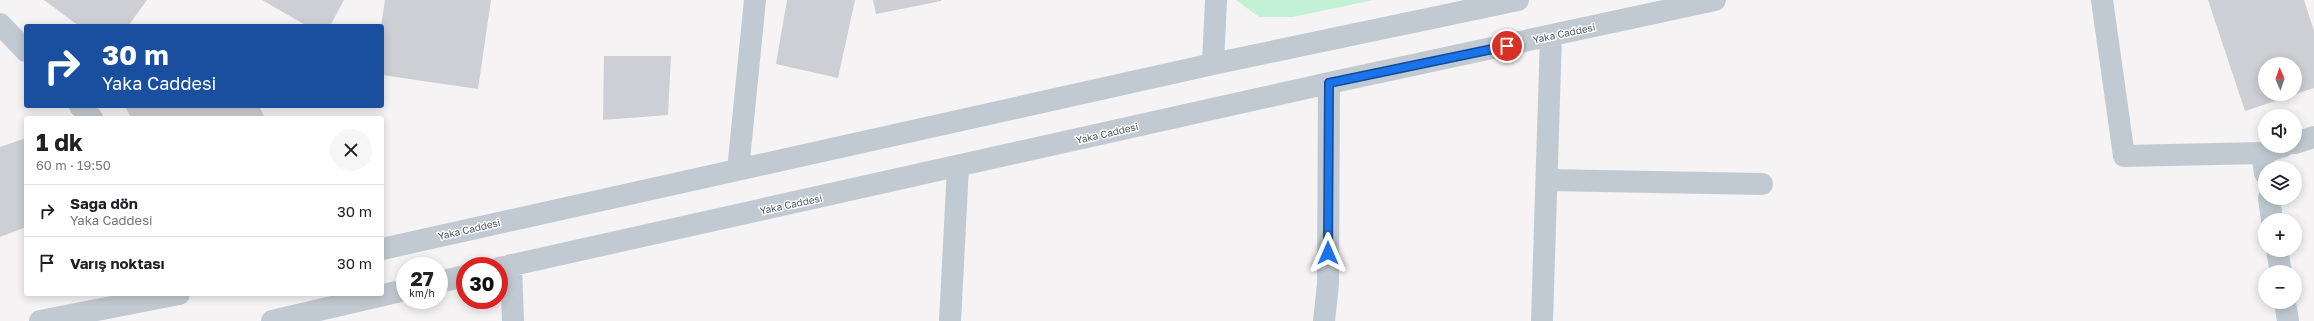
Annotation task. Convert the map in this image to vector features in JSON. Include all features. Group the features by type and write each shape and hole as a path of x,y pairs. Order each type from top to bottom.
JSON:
{"street":[{"path":"738,170 754,0"},
{"path":"1213,64 1216,0"},
{"name":"Yaka Caddesi","path":"508,266 1329,83 1715,0"},
{"path":"2102,0 2124,156 2258,163"},
{"name":"Yaka Caddesi","path":"384,249 1213,64 1513,1"},
{"path":"0,24 24,49"},
{"path":"1542,321 1551,36"},
{"path":"1324,321 1328,284 1329,83"},
{"path":"82,108 90,116"},
{"path":"2302,141 2314,137"},
{"path":"2265,161 2275,153"},
{"path":"950,321 958,167"},
{"path":"1547,180 1762,184"},
{"path":"508,287 513,321"},
{"path":"384,295 396,292"},
{"path":"40,321 168,296"},
{"path":"272,321 379,296"},
{"path":"2286,309 2288,321"}],"green space":[{"path":"1236,0 1373,0 1293,17 1259,17"}],"building":[{"path":"44,0 147,0 129,24 76,24"},
{"path":"262,0 344,0 331,24 304,24"},
{"path":"385,0 491,0 478,89 384,75 384,24 381,24"},
{"path":"787,0 855,0 838,78 776,64"},
{"path":"873,0 941,0 941,1 876,14"},
{"path":"2208,0 2304,0 2314,31 2314,88 2302,92 2302,57 2258,57 2258,101 2275,101 2245,111"},
{"path":"604,56 671,56 668,115 603,120"},
{"path":"126,108 260,108 264,116 130,116"},
{"path":"24,139 24,228 0,237 0,147"}],"route":[{"path":"1328,253 1329,83 1507,46"}]}
